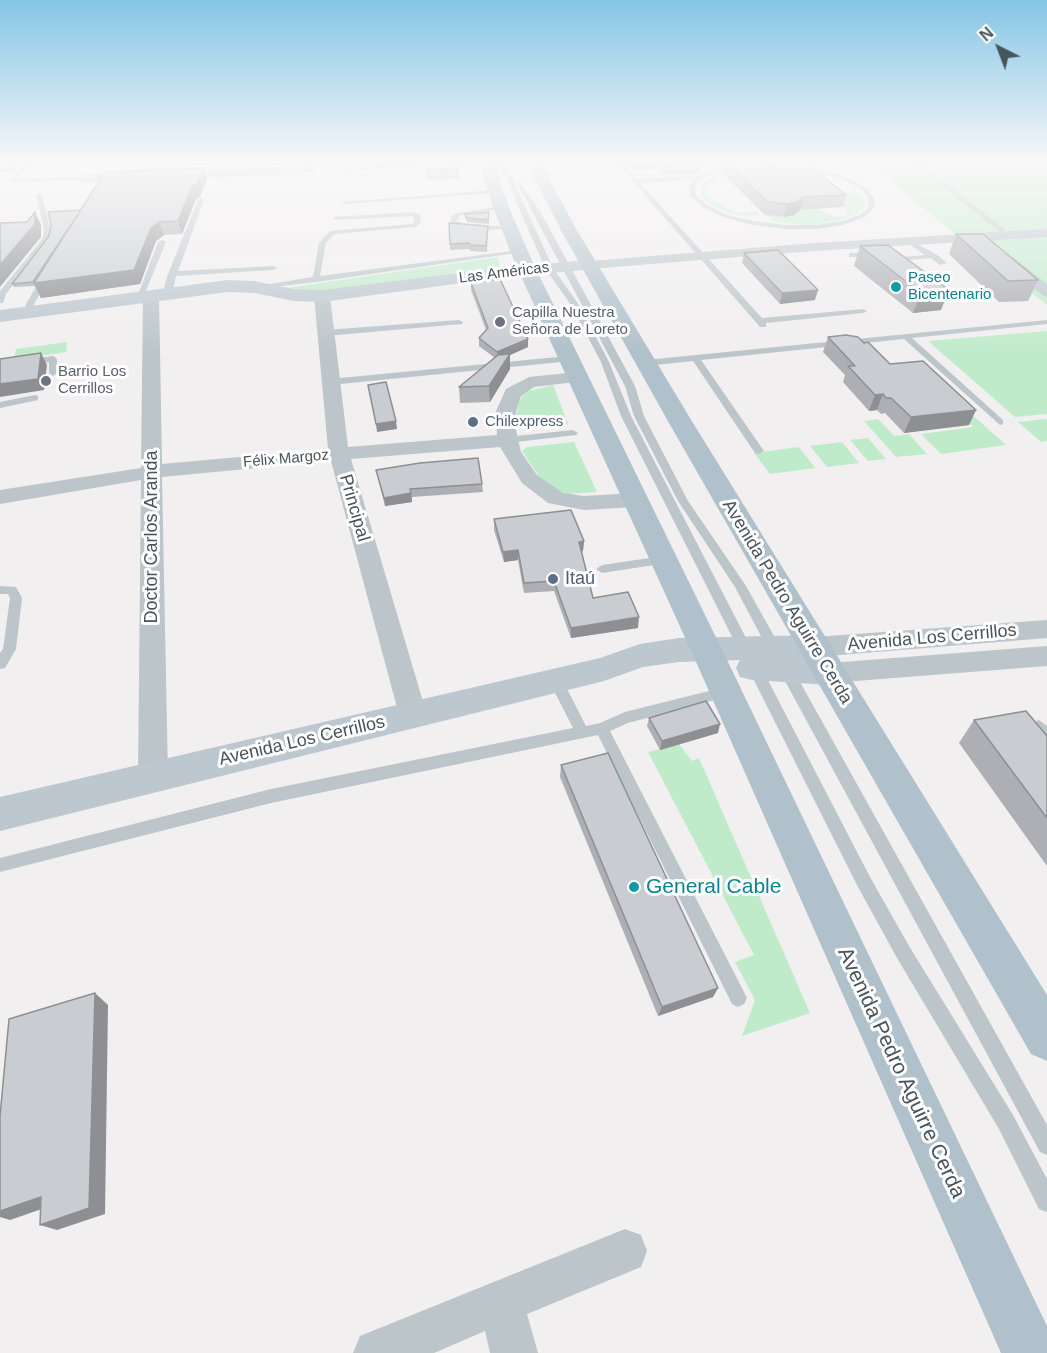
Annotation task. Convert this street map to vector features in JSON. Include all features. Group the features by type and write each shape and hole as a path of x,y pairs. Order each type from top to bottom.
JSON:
{"main road":[{"name":"Avenida Pedro Aguirre Cerda","path":"508,225 572,368 663,560 744,663 1030,1353"},
{"name":"Avenida Pedro Aguirre Cerda","path":"567,225 646,363 1047,1038"}],"street":[{"name":"Las Américas","path":"0,316 228,286 254,287 294,295 319,288 524,261 558,267 703,255 1047,233"},
{"path":"1003,235 1022,250"},
{"path":"979,237 1047,291"},
{"name":"Principal","path":"319,288 339,454 413,715"},
{"name":"Doctor Carlos Aranda","path":"152,296 153,777"},
{"path":"572,368 525,384 513,393 508,404 505,426 507,440 518,464 529,479 550,495 584,503 635,500"},
{"name":"Félix Margoz","path":"0,497 151,471 507,440"},
{"name":"Avenida Los Cerrillos","path":"823,660 1047,629"},
{"name":"Avenida Los Cerrillos","path":"0,813 604,669 823,660 1047,656"},
{"path":"377,1353 624,1251"},
{"path":"501,1302 514,1353"}],"lane":[{"path":"0,300 2,294 46,238 46,225"},
{"path":"152,296 172,274 191,225"},
{"path":"319,288 323,243 332,232 415,225"},
{"path":"464,225 474,228 509,228"},
{"path":"536,225 558,267 630,386 639,416 683,501 735,578 744,663 1047,1145"},
{"path":"542,225 575,305 605,362 626,416 744,663 880,913 1006,1122 1047,1202"},
{"path":"676,225 762,323 863,311"},
{"path":"770,225 785,227 830,225"},
{"path":"996,225 1003,231 1003,235"},
{"path":"908,241 944,263"},
{"path":"152,296 162,242"},
{"path":"852,255 873,254 885,261"},
{"path":"857,263 933,256"},
{"path":"28,313 30,304 54,265"},
{"path":"172,274 273,268"},
{"path":"325,333 459,322"},
{"path":"646,363 1047,322"},
{"path":"905,336 1000,422"},
{"path":"695,358 759,452"},
{"path":"0,366 53,359 53,373"},
{"path":"330,382 518,364 572,368"},
{"path":"518,364 525,384"},
{"path":"0,405 35,398"},
{"name":"Félix Margoz","path":"507,440 573,434"},
{"path":"602,569 663,560"},
{"path":"0,664 9,649 16,598 6,590"},
{"path":"0,865 271,796 602,728 744,663"},
{"path":"556,681 582,732"},
{"path":"602,728 738,998"}],"green space":[{"path":"944,225 1047,225 1047,305"},
{"path":"498,257 501,271 327,293 279,289"},
{"path":"1047,331 1047,414 1015,417 928,341"},
{"path":"67,342 66,352 14,360 16,349"},
{"path":"553,385 568,424 527,428 516,421 517,405 525,392"},
{"path":"950,395 1006,445 941,454 921,434 973,427 940,396"},
{"path":"878,419 894,436 909,434 927,454 896,457 864,421"},
{"path":"1047,419 1047,441 1041,442 1018,422"},
{"path":"868,438 886,459 868,461 850,440"},
{"path":"574,442 597,492 566,494 547,488 522,451 527,447"},
{"path":"842,442 859,463 827,467 810,446"},
{"path":"799,447 815,468 770,474 754,453"},
{"path":"679,744 692,761 699,758 810,1013 742,1036 755,1000 735,962 754,955 648,752"}],"building":[{"path":"0,225 34,225 0,265"},
{"path":"51,225 71,225 33,282 12,284 49,236"},
{"path":"71,225 155,225 151,228 134,270 34,283"},
{"path":"449,225 488,226 486,246 469,243 450,244"},
{"path":"956,234 983,234 1038,280 1008,281"},
{"path":"888,245 949,290 921,293 860,246"},
{"path":"778,250 818,290 782,293 744,253"},
{"path":"500,279 528,339 497,352 479,338 488,328 471,283"},
{"path":"846,335 858,337 864,343 868,342 890,364 923,361 976,410 911,417 891,398 886,398 883,394 875,395 848,366 855,366 828,337"},
{"path":"41,353 38,379 0,384 0,359"},
{"path":"510,354 489,386 459,387 498,355"},
{"path":"386,382 396,421 376,424 368,385"},
{"path":"478,458 482,484 410,489 411,493 384,498 376,470 420,463"},
{"path":"571,510 584,541 579,542 593,598 628,592 639,617 571,628 554,581 524,583 518,550 503,552 494,519"},
{"path":"706,701 720,724 662,741 649,718"},
{"path":"1026,711 1047,736 1047,818 974,720"},
{"name":"General Cable","path":"608,753 718,988 662,1007 561,765"},
{"path":"95,993 89,1208 40,1225 41,1197 0,1211 0,1116 9,1019"}],"place":[{"name":"Paseo Bicentenario","path":"896,287"},
{"name":"Capilla Nuestra Señora de Loreto","path":"500,322"},
{"name":"Barrio Los Cerrillos","path":"46,381"},
{"name":"Chilexpress","path":"473,422"},
{"name":"Itaú","path":"553,579"},
{"name":"General Cable","path":"634,887"}]}
